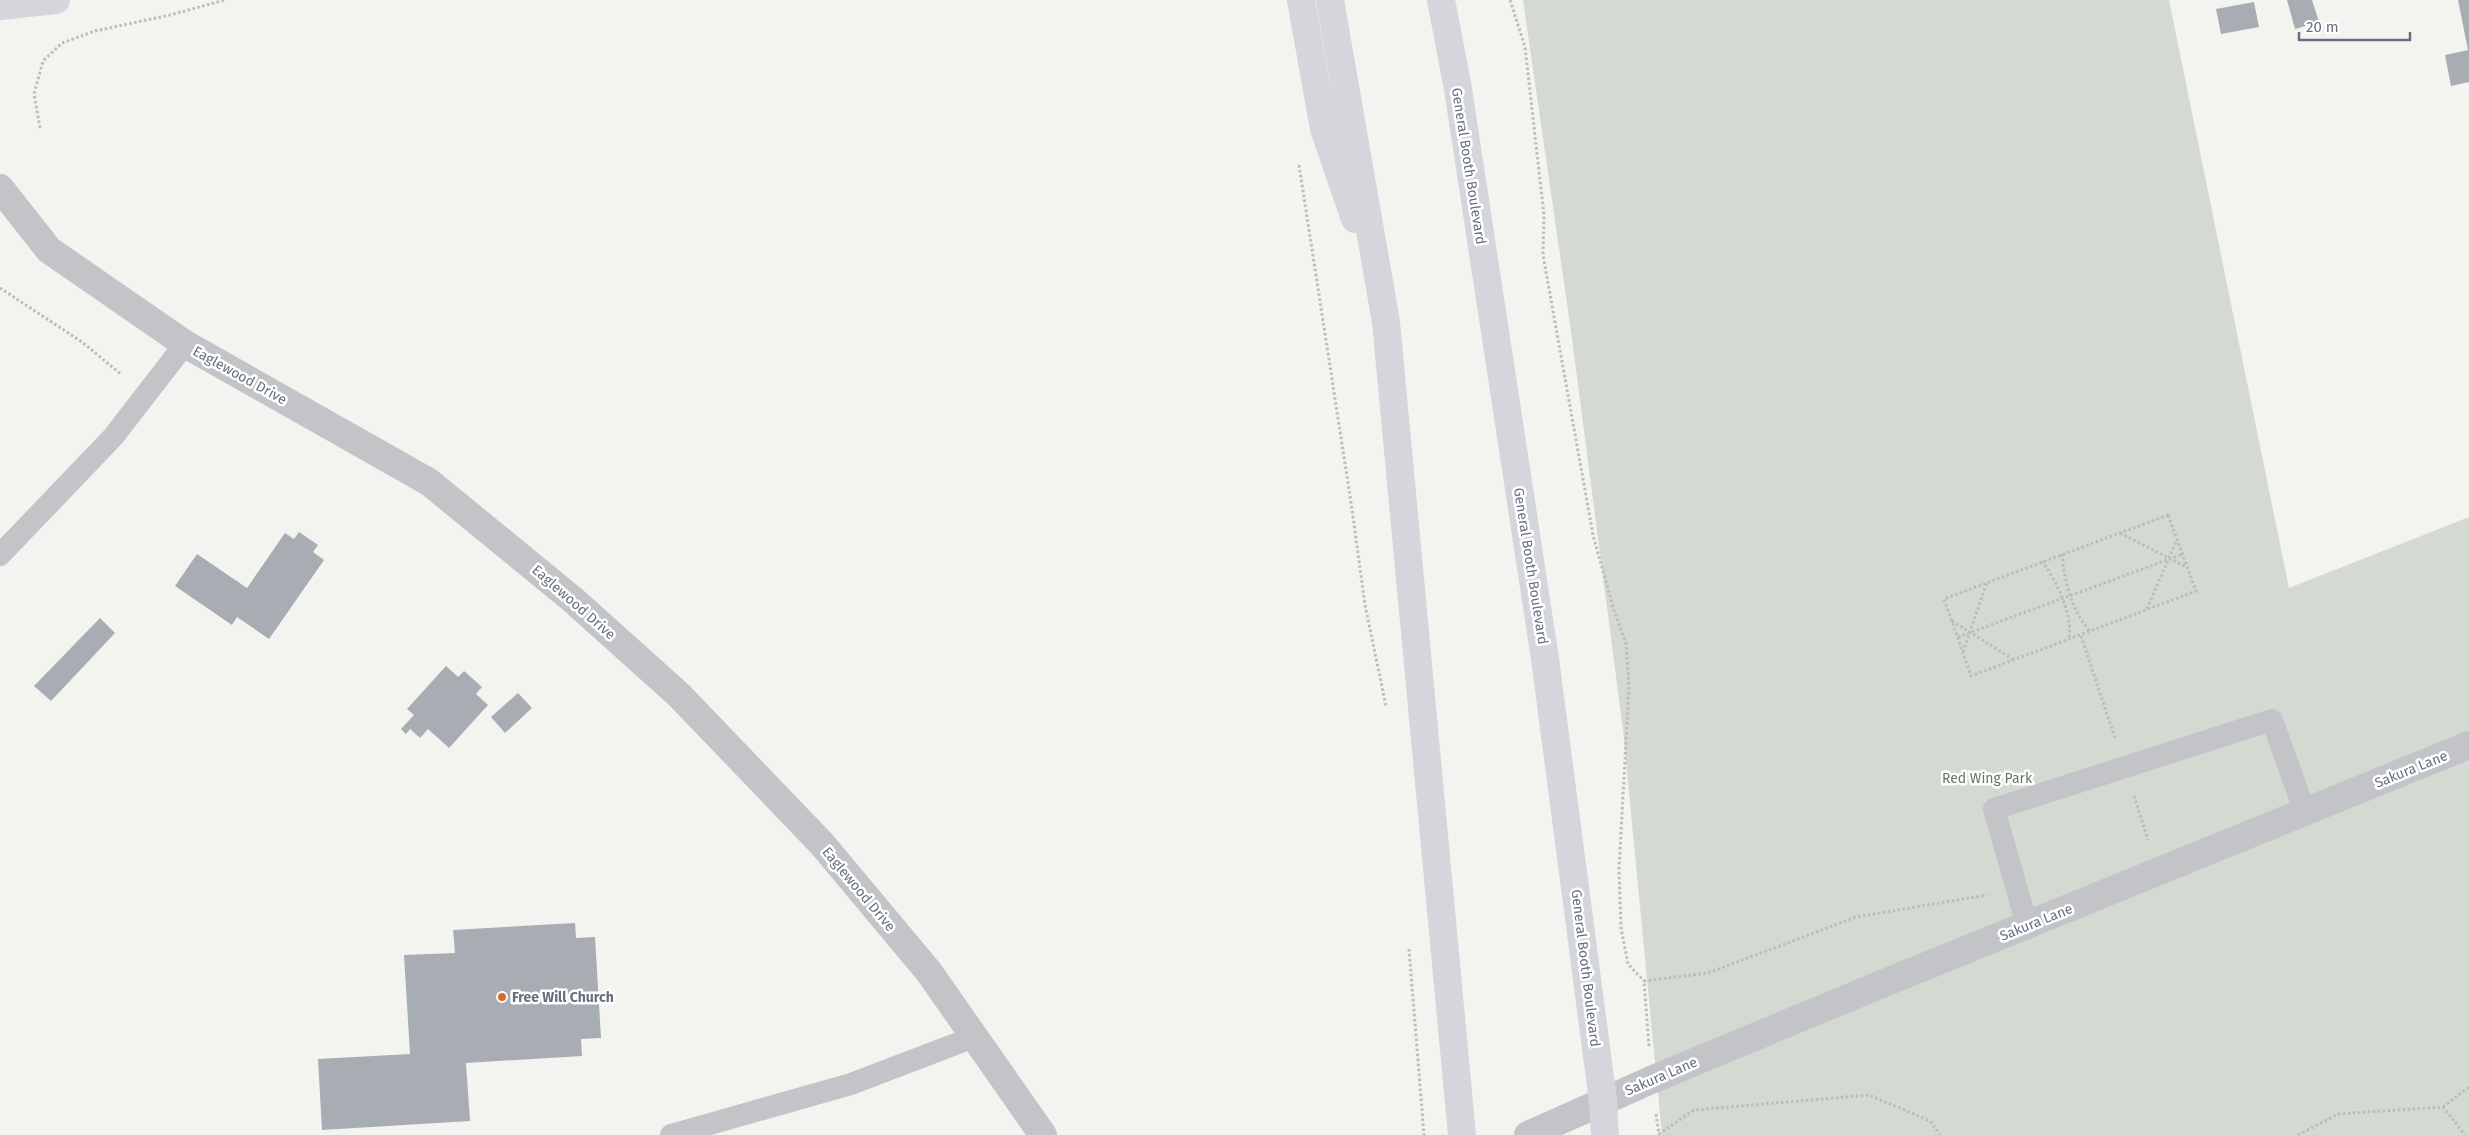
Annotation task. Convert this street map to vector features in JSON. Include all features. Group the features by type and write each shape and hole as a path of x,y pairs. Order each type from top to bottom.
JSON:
{"main road":[{"path":"0,6 56,0"},
{"path":"1301,0 1324,129 1382,297"},
{"path":"1330,0 1387,332 1462,1135"},
{"name":"General Booth Boulevard","path":"1441,0 1458,88 1545,660 1603,1101 1605,1135"}],"street":[{"name":"Eaglewood Drive","path":"0,188 49,250 186,344 429,482 572,599 679,695 822,844 929,972 1043,1135"},
{"name":"Sakura Lane","path":"1528,1135 1651,1080 2469,745"}],"lane":[{"path":"0,555 113,437 186,344"},
{"path":"2027,925 1994,809 2272,720 2305,812"},
{"path":"671,1135 851,1084 974,1036"}],"path":[{"path":"40,128 34,94 43,61 62,42 95,32 170,16 225,0"},
{"path":"1510,0 1525,47 1544,214 1543,255 1589,516 1613,607 1626,644 1629,686 1619,869 1621,928 1628,964 1644,981"},
{"path":"1298,159 1352,508 1364,605 1388,714"},
{"path":"0,288 82,342 146,395"},
{"path":"2168,515 2196,591 1972,676 1944,599 2120,533 2168,515"},
{"path":"2120,533 2188,568"},
{"path":"2147,610 2177,539"},
{"path":"2062,554 2064,571 2071,595 2082,624 2091,632"},
{"path":"1958,637 2183,554"},
{"path":"2042,561 2052,575 2062,598 2070,629 2069,640"},
{"path":"1963,652 1987,582"},
{"path":"1952,620 2014,660"},
{"path":"1408,948 1424,1135"},
{"path":"1651,1080 1659,1134 1694,1110 1869,1095 1930,1121 1940,1135"},
{"path":"2298,1135 2338,1114 2443,1107 2469,1087"},
{"path":"2443,1107 2465,1135"}],"green space":[{"name":"Red Wing Park","path":"1523,0 2169,0 2289,588 2469,517 2469,1135 1662,1135 1623,730 1571,331"}],"building":[{"path":"2287,0 2312,0 2319,22 2295,29"},
{"path":"2458,0 2469,0 2469,82 2451,86 2445,55 2468,50"},
{"path":"2254,2 2259,27 2221,34 2216,9"},
{"path":"299,532 318,545 313,552 324,560 269,639 237,617 232,625 175,586 197,554 247,588 285,533 294,539"},
{"path":"100,618 115,633 51,701 34,686"},
{"path":"446,666 458,677 464,671 482,687 476,694 488,705 449,748 428,729 420,738 410,729 406,734 401,729 414,715 407,709"},
{"path":"518,693 532,708 505,733 491,717"},
{"name":"Free Will Church","path":"575,923 576,938 595,937 601,1038 581,1039 582,1056 466,1063 470,1121 322,1130 318,1059 410,1054 404,955 455,953 453,930"}],"place":[{"name":"Free Will Church","path":"502,997"}]}
